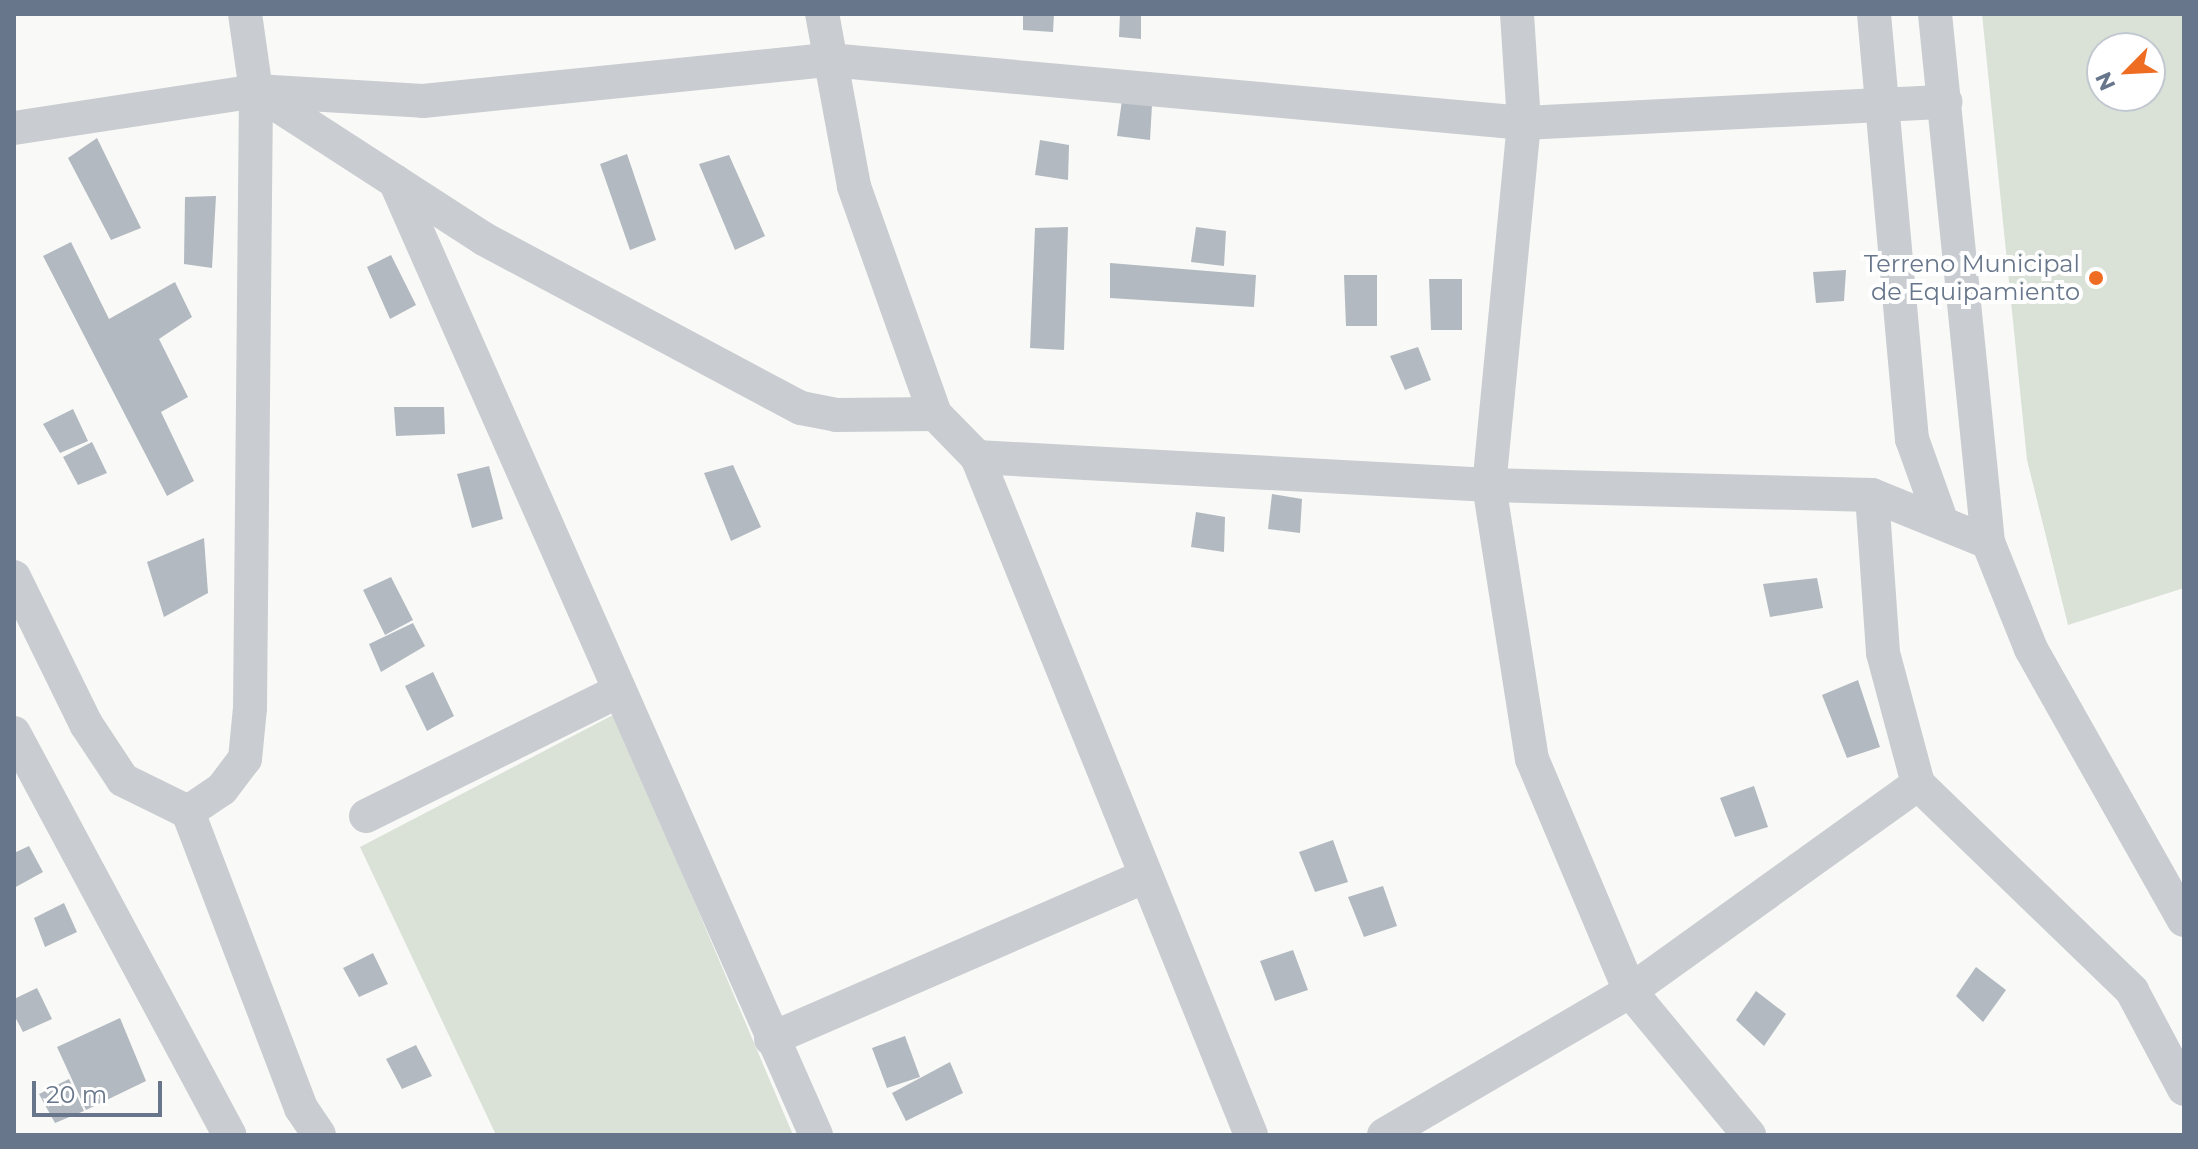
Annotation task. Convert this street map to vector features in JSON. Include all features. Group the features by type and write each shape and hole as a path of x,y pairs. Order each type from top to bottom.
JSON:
{"street":[{"path":"188,812 222,789 245,759 256,91 245,14"},
{"path":"822,14 854,186 935,414 977,457 1251,1135"},
{"path":"1517,14 1524,123 1489,485 1532,759 1630,991 1749,1135"},
{"path":"1874,14 1912,439 1942,523"},
{"path":"1935,14 1988,542 2031,649 2184,920"},
{"path":"14,128 256,91 423,101 829,60 1524,123 1882,102 1945,102"},
{"path":"256,91 395,181 587,297 801,408 836,415 935,414"},
{"path":"395,181 771,1039 816,1135"},
{"path":"977,457 1489,485 1872,495 1988,542"},
{"path":"1872,495 1883,653 1918,784 2132,991 2184,1089"},
{"path":"14,577 86,724 123,780 188,812 301,1108 319,1135"},
{"path":"366,816 619,691"},
{"path":"14,733 230,1135"},
{"path":"1384,1135 1630,991 1918,784"},
{"path":"771,1039 1146,876"}],"shaded area":[{"name":"Terreno Municipal de Equipamiento","path":"1982,14 2184,14 2184,588 2068,625 2027,460"},
{"path":"615,714 793,1135 496,1135 360,847"}],"building":[{"path":"1023,14 1054,14 1053,32 1023,30"},
{"path":"1120,14 1141,14 1141,39 1119,37"},
{"path":"1122,100 1152,105 1150,140 1117,136"},
{"path":"97,138 141,228 111,240 68,158"},
{"path":"1040,140 1069,145 1068,180 1035,175"},
{"path":"627,154 656,240 630,250 600,164"},
{"path":"729,155 765,236 735,250 699,164"},
{"path":"216,196 212,268 184,264 185,197"},
{"path":"1068,227 1064,350 1030,348 1035,228"},
{"path":"1196,227 1226,231 1224,266 1191,262"},
{"path":"71,242 109,319 175,282 192,317 159,339 188,397 161,412 194,481 167,496 43,256"},
{"path":"391,255 416,305 390,319 367,267"},
{"path":"1110,263 1256,275 1254,307 1110,298"},
{"path":"1846,270 1844,301 1816,303 1813,272"},
{"path":"1344,275 1377,275 1377,326 1346,326"},
{"path":"1429,279 1462,279 1462,330 1431,330"},
{"path":"1418,347 1431,380 1405,390 1390,356"},
{"path":"394,407 444,407 445,434 396,436"},
{"path":"73,409 88,441 60,453 43,424"},
{"path":"92,442 107,473 78,485 63,457"},
{"path":"733,465 761,527 731,541 704,473"},
{"path":"489,466 503,519 472,528 457,474"},
{"path":"1272,494 1302,499 1300,533 1268,529"},
{"path":"1196,512 1225,517 1224,552 1191,547"},
{"path":"204,538 208,593 164,617 147,562"},
{"path":"391,577 413,620 385,635 363,590"},
{"path":"1817,578 1823,608 1770,617 1763,584"},
{"path":"413,623 425,646 381,672 369,644"},
{"path":"433,672 454,716 427,731 405,686"},
{"path":"1858,680 1880,747 1847,758 1822,695"},
{"path":"1754,786 1768,827 1735,837 1720,798"},
{"path":"1333,840 1348,882 1315,892 1299,852"},
{"path":"29,846 43,872 14,888 14,853"},
{"path":"1383,886 1397,926 1364,937 1348,897"},
{"path":"64,903 77,932 45,947 34,918"},
{"path":"1293,950 1308,990 1275,1001 1260,961"},
{"path":"373,953 388,984 359,997 343,968"},
{"path":"1976,967 2006,990 1983,1022 1956,996"},
{"path":"37,988 52,1019 23,1032 14,1015 14,999"},
{"path":"1756,991 1786,1014 1764,1046 1736,1020"},
{"path":"120,1018 146,1081 86,1110 57,1047"},
{"path":"905,1036 920,1077 887,1088 872,1048"},
{"path":"416,1045 432,1076 402,1089 386,1059"},
{"path":"950,1062 963,1093 906,1121 892,1093"},
{"path":"69,1079 84,1111 55,1123 39,1094"}],"place":[{"name":"Terreno Municipal de Equipamiento","path":"2096,278"}]}
